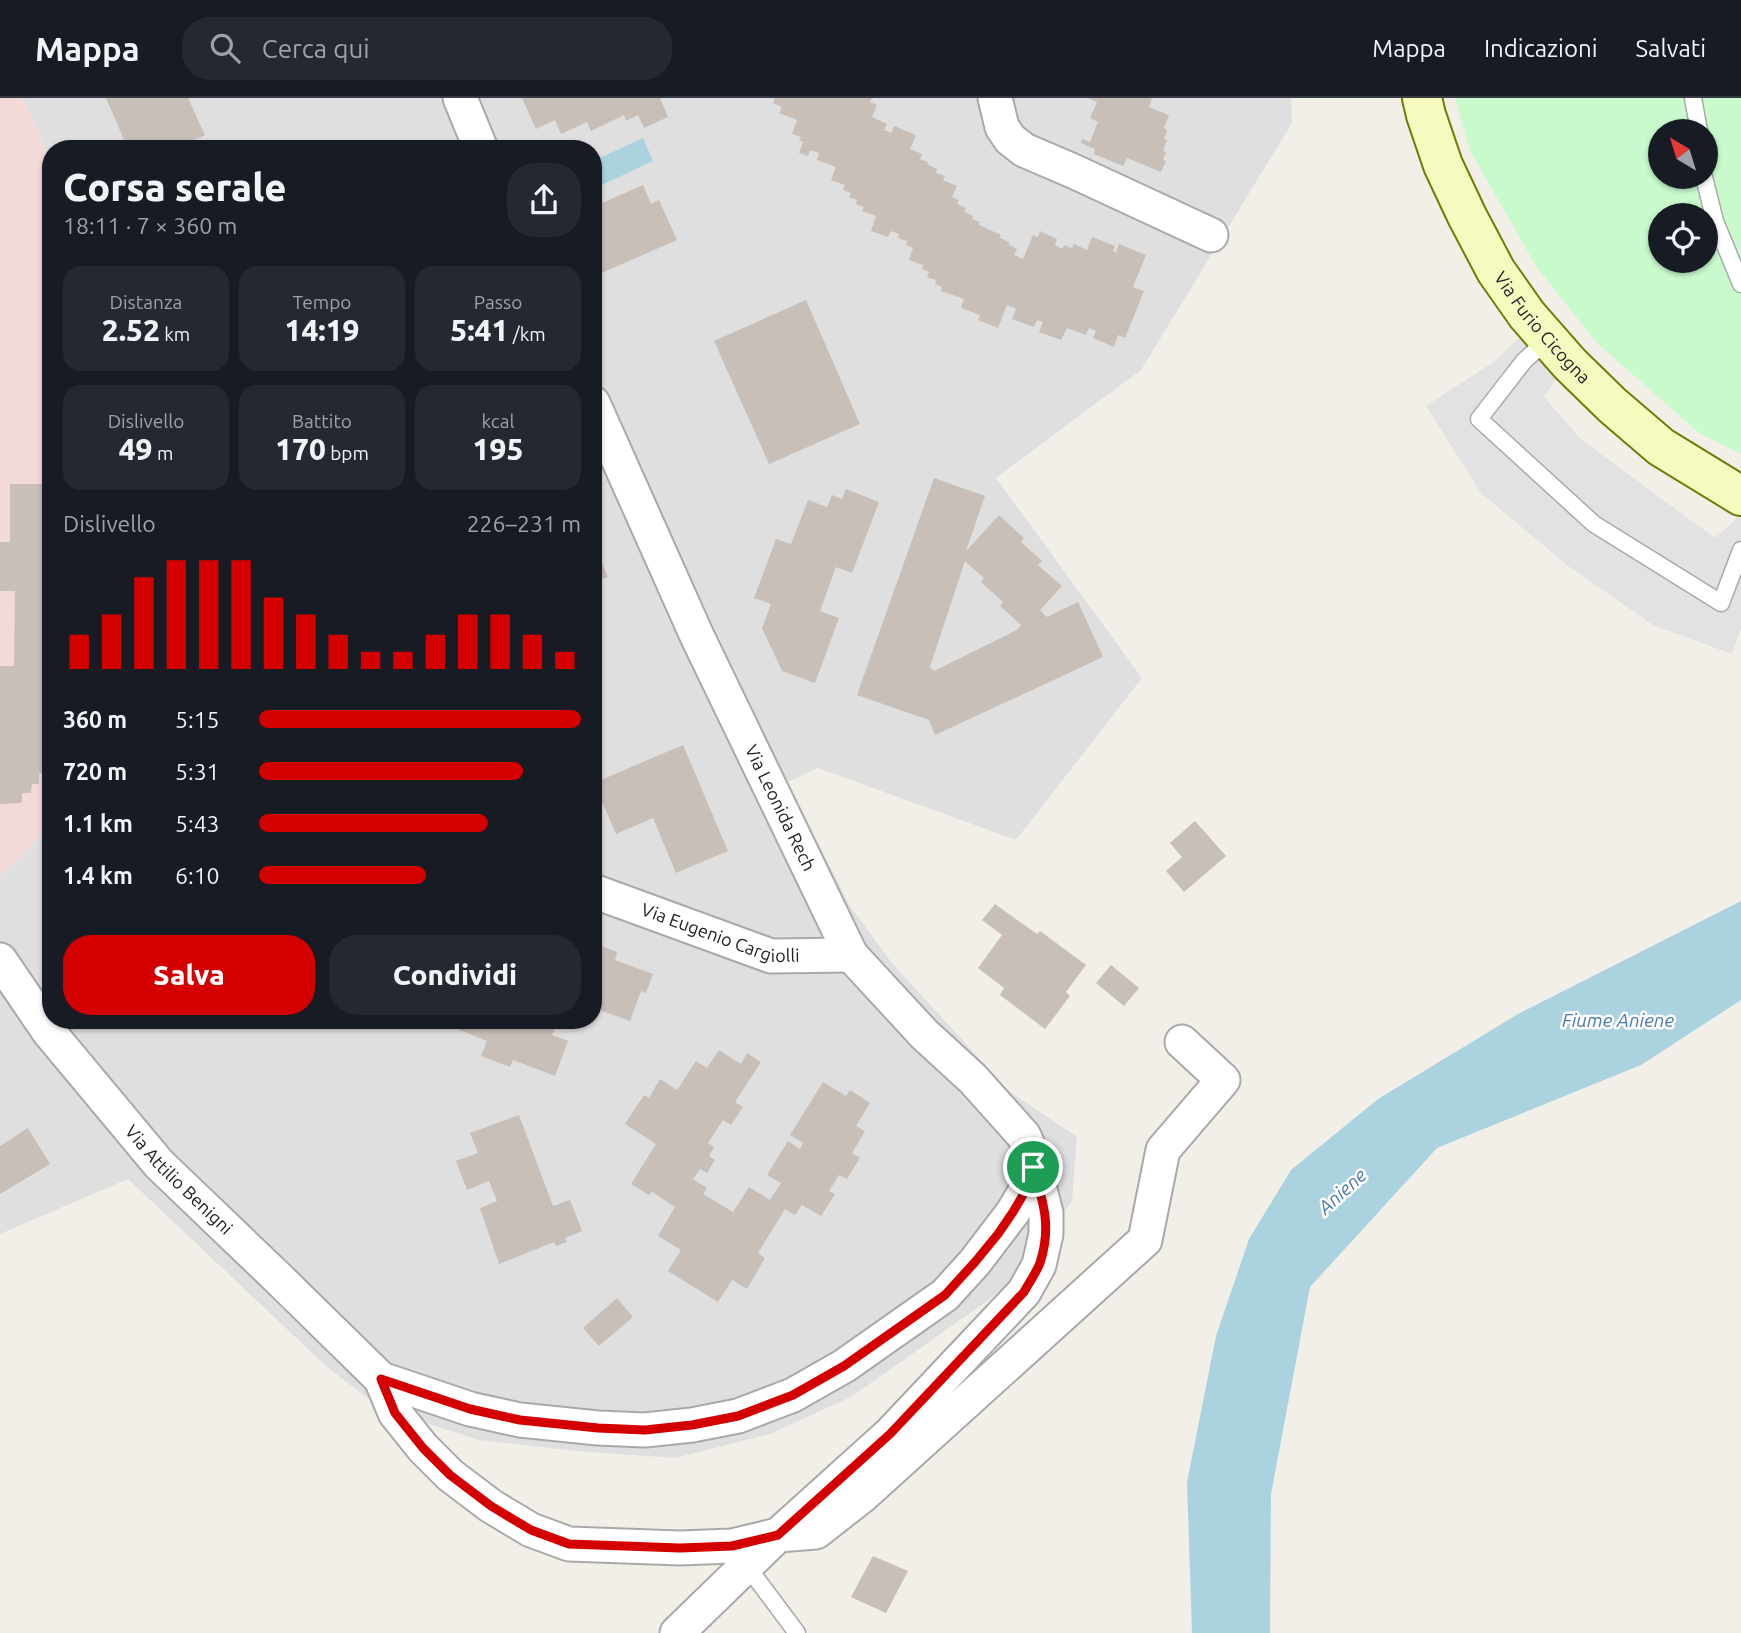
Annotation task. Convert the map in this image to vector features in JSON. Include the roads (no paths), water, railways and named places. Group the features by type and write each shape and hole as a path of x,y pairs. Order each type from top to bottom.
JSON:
{"street":[{"path":"460,98 477,140"},
{"path":"995,98 1002,127 1010,139 1024,150 1211,235"},
{"name":"Via Furio Cicogna","path":"1422,98 1443,165 1467,216 1496,271 1527,315 1570,364 1661,447 1741,496"},
{"name":"Via Leonida Rech","path":"602,423 697,636 851,955 924,1034 973,1079 1024,1136 1033,1167"},
{"name":"Via Eugenio Cargiolli","path":"602,894 771,956 851,955"},
{"name":"Via Attilio Benigni","path":"0,960 42,1023"},
{"name":"Via Attilio Benigni","path":"46,1029 159,1164 381,1379 395,1413 423,1448 450,1475 491,1506 531,1530 569,1544 680,1548 740,1556 778,1535 890,1434 1024,1292 1039,1265 1046,1234 1046,1213 1033,1167"},
{"path":"778,1535 816,1532 862,1496 1145,1240 1163,1150 1223,1080 1182,1042"},
{"name":"Via Attilio Benigni","path":"381,1379 470,1409 520,1420 645,1430 738,1416 793,1395 844,1366 945,1295 998,1234 1026,1190 1033,1167"},
{"path":"677,1633 740,1556"}],"lane":[{"path":"1693,98 1697,119"},
{"path":"1707,189 1715,220 1741,284"},
{"path":"1548,339 1524,361 1479,419 1594,524 1721,603 1741,550"},
{"path":"740,1556 797,1633"}],"water":[{"path":"643,138 653,161 602,185 602,157"},
{"name":"Fiume Aniene","path":"1741,901 1741,1000 1641,1065 1437,1148 1310,1287 1271,1494 1270,1633 1192,1633 1187,1482 1216,1336 1249,1239 1291,1170 1378,1099 1518,1014"}],"water label":[{"name":"Aniene","path":"1342,1191"}]}
